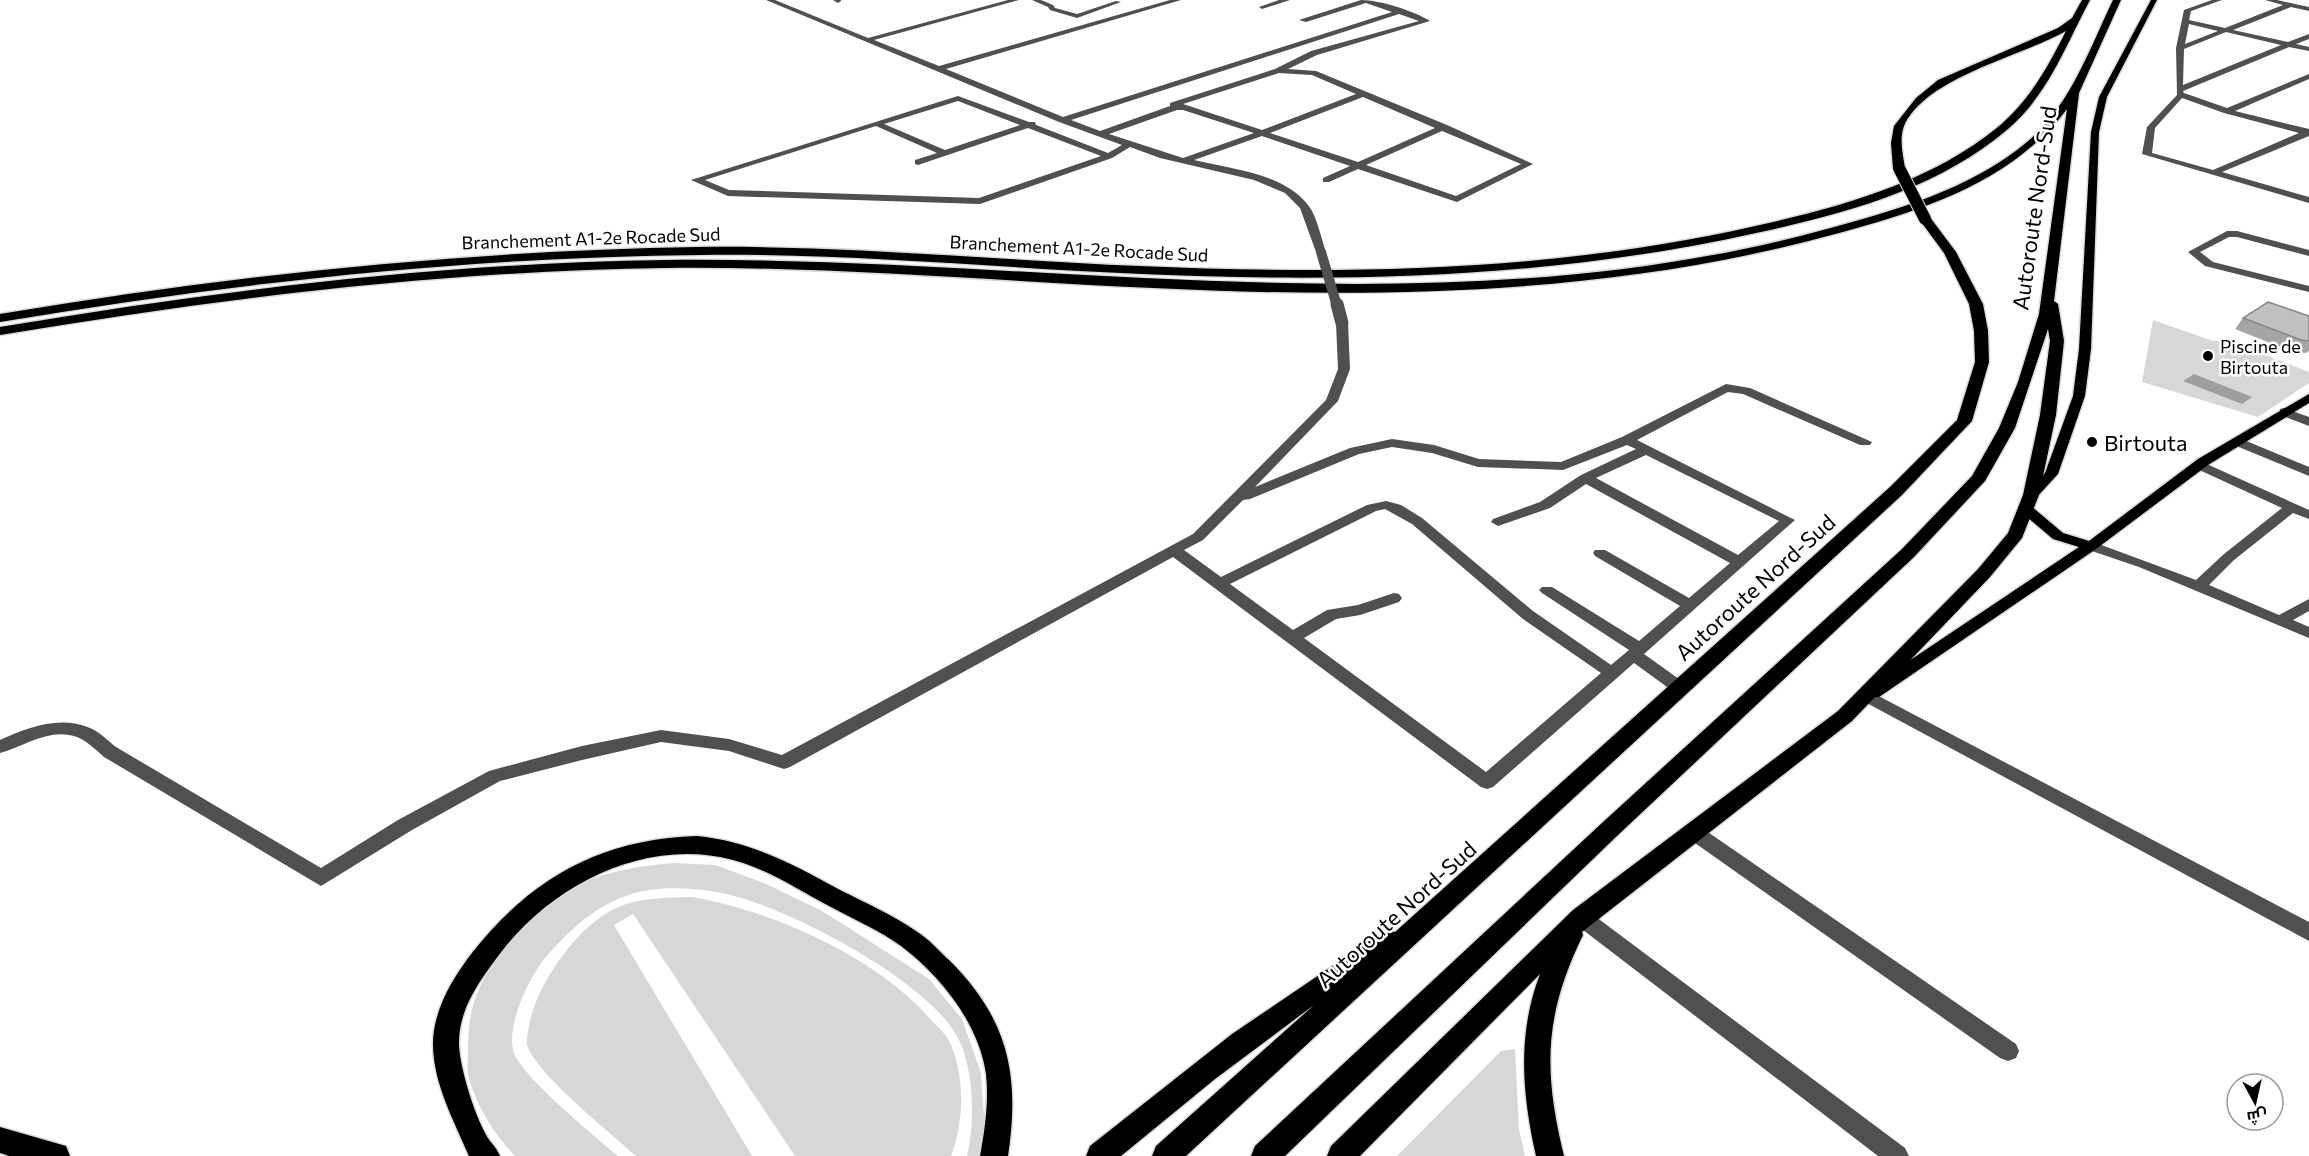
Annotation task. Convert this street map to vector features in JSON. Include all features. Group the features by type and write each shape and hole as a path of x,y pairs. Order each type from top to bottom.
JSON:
{"highway":[{"name":"Autoroute Nord-Sud","path":"1166,1156 1896,491 1964,421 1982,362 1977,304 1950,252 1925,219 1899,168 1896,143 1899,126 1908,112 1941,82 2029,46 2074,20 2086,0"},
{"name":"Autoroute Nord-Sud","path":"1265,1156 1610,828 1908,553 1979,478 2007,428 2025,382 2046,314 2067,132 2074,93 2117,0"},
{"name":"Branchement A1-2e Rocade Sud","path":"0,318 134,297 311,274 449,261 551,255 776,251 1168,271 1350,274 1492,267 1634,252 1720,238 1828,212 1878,196 1958,160 1985,143 2018,115 2055,63 2074,20"},
{"name":"Branchement A1-2e Rocade Sud","path":"0,331 298,289 412,277 566,267 673,264 819,266 1178,286 1310,289 1470,286 1603,274 1721,258 1786,244 1907,208 1958,187 2029,147 2074,93"},
{"path":"1341,1156 1581,917 1845,716 1984,573 2016,534 2029,502 2048,415 2057,341 2049,294"},
{"path":"486,1156 480,1150 451,1080 447,1027 464,985 499,934 552,886 614,858 648,849 697,845 738,852 797,876 909,939 962,987 980,1013 994,1046 1002,1097 994,1156"},
{"path":"1100,1156 1235,1045 1331,977 1432,913"},
{"path":"1550,1156 1539,1114 1536,1064 1537,1023 1564,946 1581,917"},
{"path":"0,1140 56,1156"}],"main road":[{"path":"2091,546 2058,536 2029,502 2051,474 2079,396 2086,337 2095,132 2103,97 2154,0"},
{"path":"1845,716 1869,697 2091,546 2200,465 2309,398"}],"street":[{"path":"0,747 29,734 58,728 84,732 110,752 321,878 405,825 495,776 582,753 661,736 729,745 784,762 1198,537 1332,401 1344,369 1342,323 1305,207 1288,191 1257,178 1162,156 1096,133 768,0"},
{"path":"867,40 1016,0"},
{"path":"1035,0 1059,12 1077,16 1118,2"},
{"path":"938,69 1178,0"},
{"path":"1262,8 1287,0"},
{"path":"1096,133 1278,71 1314,53 1426,21 1365,0 1303,20"},
{"path":"2180,92 2180,48 2188,10 2219,0"},
{"path":"2268,0 2309,9"},
{"path":"2180,48 2290,5"},
{"path":"918,162 1028,124 1065,120 1402,11"},
{"path":"2186,21 2309,49"},
{"path":"2307,198 2147,154 2151,127 2180,92 2309,36"},
{"path":"1096,133 1181,106 1356,167 1457,199 1528,164 1313,73 1278,71"},
{"path":"2227,111 2309,76"},
{"path":"2180,92 2227,111 2309,132"},
{"path":"1182,161 1216,151 1363,94"},
{"path":"1108,156 958,98 696,180 728,193 980,201 1108,156 1129,144"},
{"path":"875,123 945,153"},
{"path":"1326,180 1444,128"},
{"path":"2213,173 2309,132"},
{"path":"1162,156 1216,151"},
{"path":"2309,253 2237,234 2227,234 2193,252 2209,264 2309,289"},
{"path":"1237,499 1355,451 1392,442 1434,449 1478,463 1563,466 1627,440 1715,392 1734,387 1864,442"},
{"path":"2284,412 2309,422"},
{"path":"1174,550 1487,782 1788,520 1627,440"},
{"path":"2239,442 2309,472"},
{"path":"1498,522 1545,505 1586,478 1645,450"},
{"path":"2200,465 2309,515"},
{"path":"1586,478 1740,562"},
{"path":"1219,584 1372,508 1386,505 1396,508 1417,521 1528,615 1612,673"},
{"path":"2199,587 2229,557 2292,507"},
{"path":"2091,546 2199,587 2309,633"},
{"path":"1600,553 1690,605"},
{"path":"1547,590 1636,652 1680,688"},
{"path":"1292,638 1332,614 1360,610 1394,598"},
{"path":"2280,621 2309,604"},
{"path":"1869,697 2309,932"},
{"path":"1692,831 2008,1052"},
{"path":"1581,917 1897,1156"}],"shaded area":[{"name":"Piscine de Birtouta","path":"2153,320 2213,341 2229,341 2309,372 2309,383 2258,417 2142,382"},
{"path":"2194,374 2252,397 2242,404 2183,381"},
{"path":"675,863 715,865 764,883 822,911 929,979 962,1019 981,1073 985,1133 982,1156 967,1156 970,1143 972,1097 964,1052 944,1018 921,996 892,973 859,952 791,917 734,896 703,890 670,888 649,890 618,899 578,924 539,967 526,989 513,1027 513,1050 528,1074 559,1105 618,1156 515,1156 486,1118 475,1096 468,1074 470,1019 473,1004 486,976 512,937 534,914 558,896 600,876 644,866"},
{"path":"692,897 756,913 822,940 882,976 909,997 945,1035 956,1058 961,1100 958,1129 951,1156 795,1156 633,914 614,925 752,1156 636,1156 559,1087 533,1057 527,1041 533,1011 549,976 560,959 587,928 616,908 644,900"},
{"path":"1515,1049 1519,1129 1525,1156 1397,1156 1501,1051"}],"building":[{"path":"2268,302 2309,316 2309,341 2243,318"}],"place":[{"name":"Piscine de Birtouta","path":"2208,356"},
{"name":"Birtouta","path":"2092,442"}]}
